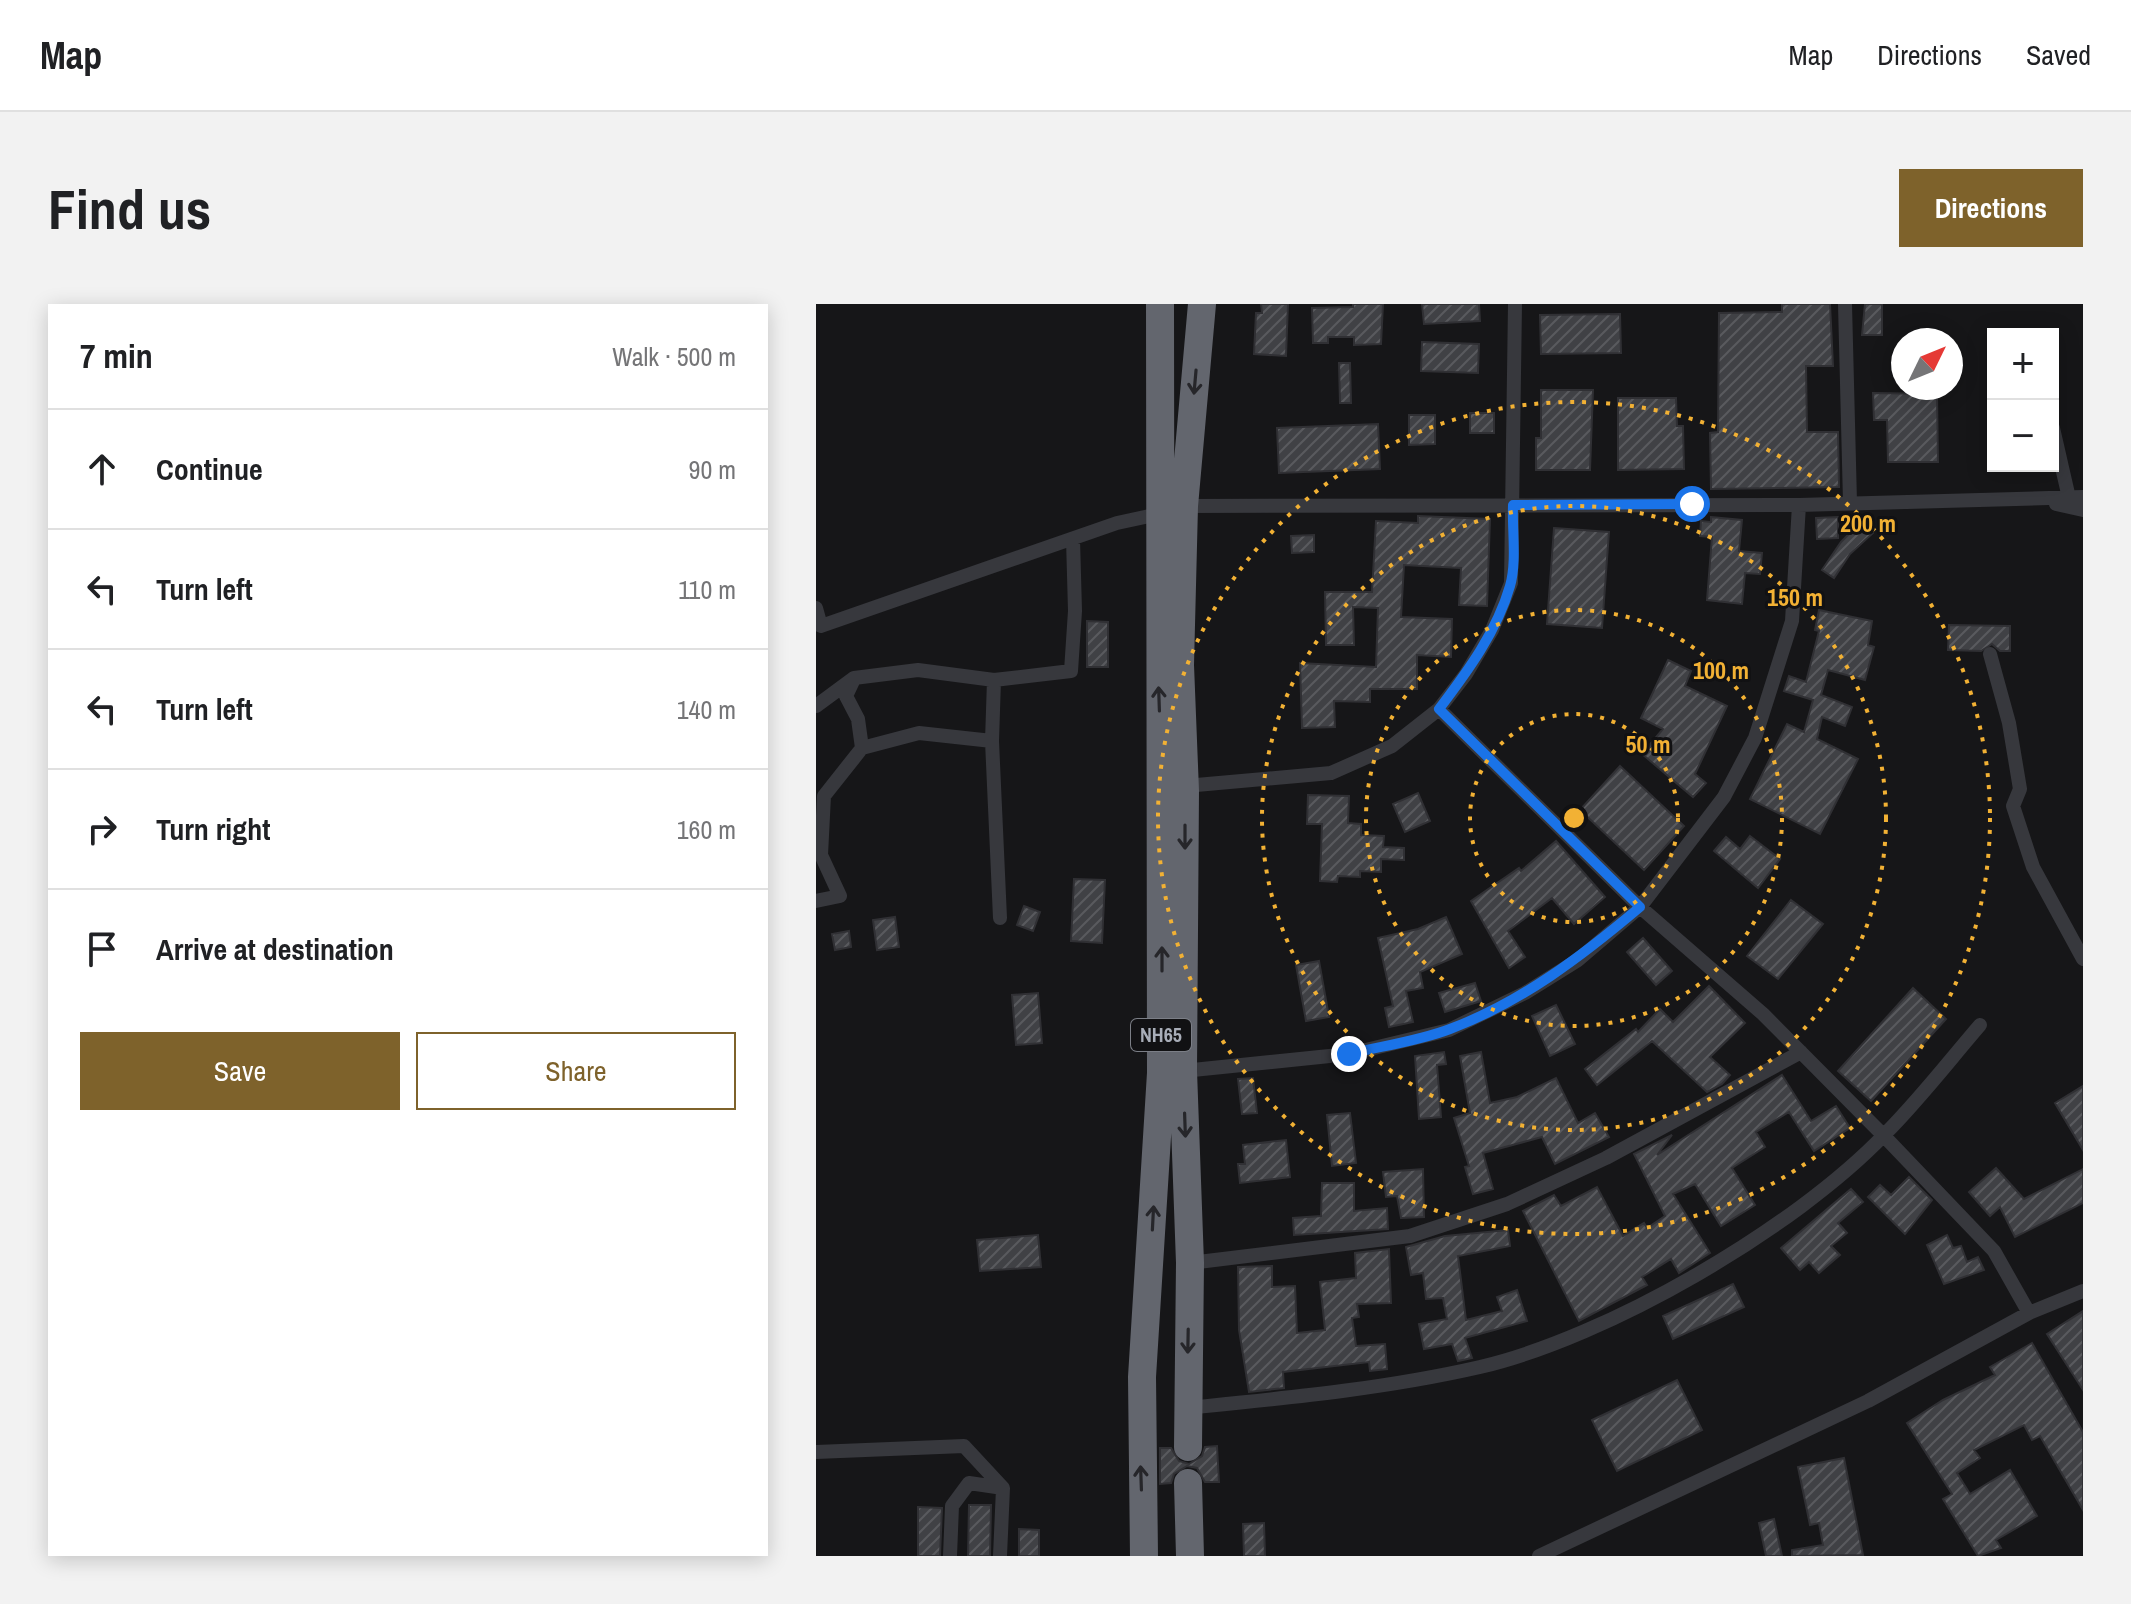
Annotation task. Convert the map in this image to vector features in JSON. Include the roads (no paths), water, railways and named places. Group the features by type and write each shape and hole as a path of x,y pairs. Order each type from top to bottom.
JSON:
{"highway":[{"name":"NH65","path":"1160,304 1185,786 1183,1071 1190,1263 1188,1447"},
{"name":"NH65","path":"1144,1556 1142,1377 1161,1059 1172,510 1202,304"},
{"path":"1188,1483 1190,1556"}],"street":[{"path":"1185,786 1331,773 1392,746 1439,709 1466,674 1492,630 1511,583 1515,304"},
{"path":"1845,304 1850,502"},
{"path":"816,608 821,626 1117,523 1172,510 1799,505 2076,498 2059,446"},
{"path":"2039,500 2083,510"},
{"path":"1183,1071 1349,1054 1449,1030 1525,993 1578,960 1640,907 1724,797 1755,738 1792,621 1799,505"},
{"path":"816,706 854,678 918,670 994,680 1071,671 1075,611 1073,539"},
{"path":"1990,654 2009,723 2020,789 2013,806 2033,867 2083,959"},
{"path":"854,678 846,696 858,719 862,748"},
{"path":"994,680 992,741 1000,918"},
{"path":"1439,709 1640,907 1801,1052 1884,1136 1994,1251 2029,1313"},
{"path":"816,901 840,896 821,855 824,796 862,748 919,733 992,741"},
{"path":"1187,1408 1361,1390 1483,1366 1572,1335 1645,1302 1758,1237 1811,1198 1884,1136 1980,1025"},
{"path":"1190,1263 1410,1236 1507,1204 1606,1158 1801,1052"},
{"path":"1539,1556 1868,1401 2029,1313 2083,1291"},
{"path":"816,1452 964,1446 1003,1488 1000,1556"},
{"path":"950,1556 952,1506 969,1483 1003,1488"}]}
